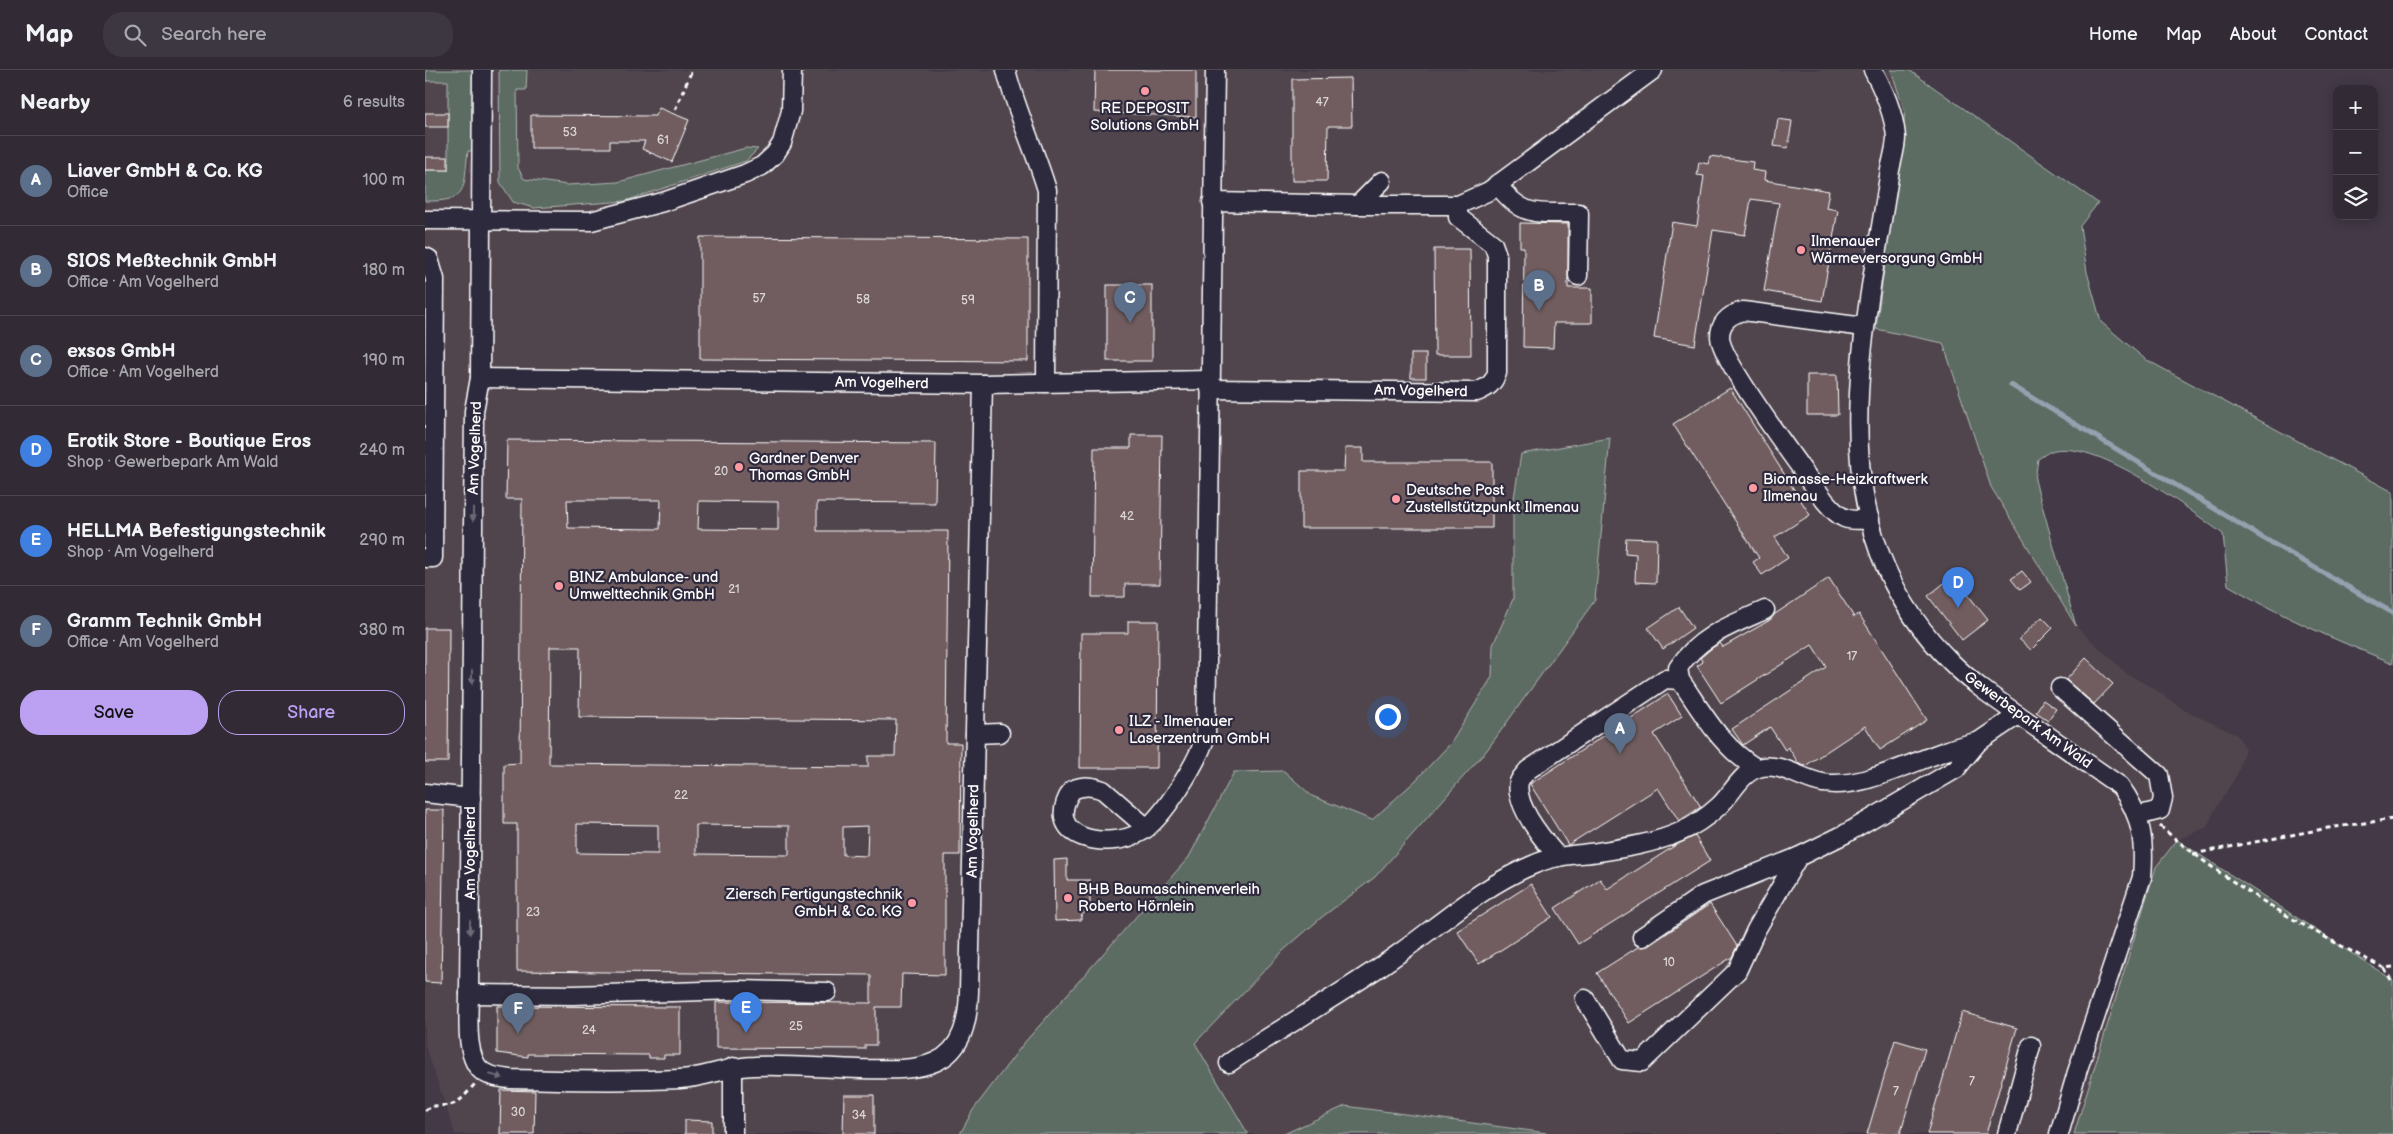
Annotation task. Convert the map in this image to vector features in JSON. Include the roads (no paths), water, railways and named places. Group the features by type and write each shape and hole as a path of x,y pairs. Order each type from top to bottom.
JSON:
{"street":[{"name":"Am Vogelherd","path":"482,70 480,378 474,411 469,994 471,1052 475,1063 483,1072 510,1080 682,1079 733,1067 754,1066 895,1070 919,1067 936,1062 950,1052 960,1041 968,1015 983,384"},
{"path":"425,220 591,221 663,202 762,166 775,154 786,132 791,112 792,70"},
{"path":"1006,70 1041,166 1047,190 1045,384"},
{"path":"1147,828 1168,805 1198,754 1206,735 1215,70"},
{"name":"Gewerbepark Am Wald","path":"1873,70 1888,99 1896,138 1864,327 1857,401 1858,457 1870,519 1882,561 1915,620 1951,662 1970,680 2120,786 2133,804 2145,849 2142,877 2077,1072 2059,1134"},
{"path":"1213,202 1458,205 1489,191 1643,73"},
{"path":"1358,205 1382,181"},
{"path":"1497,184 1509,200 1526,211 1579,213 1578,276"},
{"name":"Am Vogelherd","path":"480,378 1210,385 1477,392 1487,388 1494,382 1497,373 1497,256 1493,244 1458,216 1458,205"},
{"path":"425,256 429,259 435,279 433,558 425,558"},
{"path":"1864,327 1743,311 1731,314 1725,320 1720,338 1723,350 1736,373 1825,501 1841,517 1855,520 1870,519"},
{"path":"1756,768 1738,757 1721,740 1680,680 1678,668 1696,646 1717,631 1765,610"},
{"path":"1558,857 1529,816 1519,796 1519,780 1528,770 1665,679 1680,680"},
{"path":"2059,688 2159,775 2163,798 2160,810 2138,822"},
{"path":"1642,937 1703,895 1798,857 1845,834 1956,769 1978,742 2018,715"},
{"path":"975,734 1000,733"},
{"path":"1229,1063 1400,953 1456,910 1521,870 1558,857 1601,852 1678,833 1693,826 1719,806 1745,776 1756,768 1769,766 1823,783 1852,784 1939,752 1978,742"},
{"path":"425,793 471,798"},
{"path":"1585,999 1622,1060 1642,1062 1737,971 1756,930 1798,857"},
{"path":"469,994 573,994 737,990 827,992"},
{"path":"2007,1134 2031,1046"},
{"path":"733,1067 733,1134"}],"waterway":[{"path":"2011,385 2258,535 2393,613"}],"place":[{"name":"RE DEPOSIT Solutions GmbH","path":"1145,91"},
{"name":"Ilmenauer Wärmeversorgung GmbH","path":"1801,250"},
{"name":"SIOS Meßtechnik GmbH","path":"1539,311"},
{"name":"exsos GmbH","path":"1130,323"},
{"name":"Gardner Denver Thomas GmbH","path":"739,467"},
{"name":"Biomasse-Heizkraftwerk Ilmenau","path":"1753,488"},
{"name":"Deutsche Post Zustellstützpunkt Ilmenau","path":"1396,499"},
{"name":"BINZ Ambulance- und Umwelttechnik GmbH","path":"559,586"},
{"name":"Erotik Store - Boutique Eros","path":"1958,608"},
{"name":"ILZ - Ilmenauer Laserzentrum GmbH","path":"1119,730"},
{"name":"Liaver GmbH & Co. KG","path":"1620,754"},
{"name":"BHB Baumaschinenverleih Roberto Hörnlein","path":"1068,898"},
{"name":"Ziersch Fertigungstechnik GmbH & Co. KG","path":"912,903"},
{"name":"HELLMA Befestigungstechnik","path":"746,1033"},
{"name":"Gramm Technik GmbH","path":"518,1034"}]}
